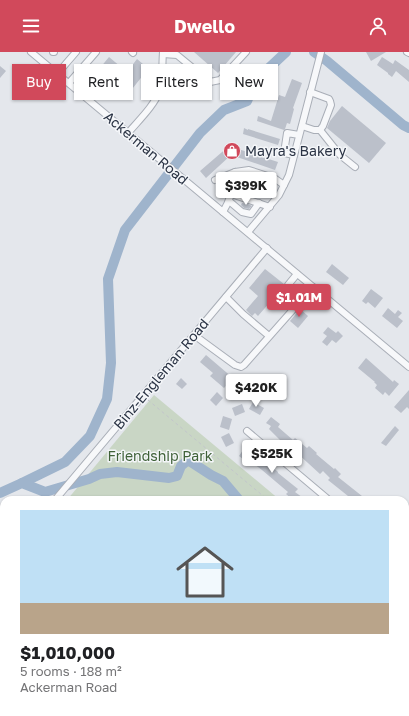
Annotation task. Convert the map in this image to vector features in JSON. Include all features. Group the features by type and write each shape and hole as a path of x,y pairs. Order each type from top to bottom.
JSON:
{"street":[{"path":"66,64 76,52"},
{"path":"69,83 96,52"},
{"path":"128,133 151,106 160,89 163,53 177,54 210,82 220,80 246,52"},
{"path":"248,232 270,207 284,185 294,155 321,52"},
{"name":"Ackerman Road","path":"33,53 46,64"},
{"name":"Ackerman Road","path":"66,81 409,367"},
{"path":"310,92 327,98 330,101 323,126 320,130"},
{"path":"302,126 314,130 320,130"},
{"path":"320,130 340,155 355,167"},
{"path":"294,155 284,153 287,133 299,135"},
{"path":"215,180 235,172 249,170 274,178 284,185"},
{"path":"223,212 229,201 235,172"},
{"path":"231,194 270,207"},
{"path":"229,201 242,212 251,214 259,203"},
{"name":"Binz-Engleman Road","path":"58,496 267,248"},
{"path":"297,274 288,286 302,299"},
{"path":"194,335 235,365 244,365 313,287"},
{"path":"226,297 269,336"},
{"path":"246,431 324,496"}],"path":[{"path":"143,396 263,496"}],"green space":[{"name":"Friendship Park","path":"154,395 275,496 70,496"}],"building":[{"path":"194,52 236,52 226,64 220,64 220,71 218,73 212,68 212,64 208,64"},
{"path":"366,52 386,52 371,61"},
{"path":"109,57 117,64 103,64"},
{"path":"382,57 393,64 395,60 409,70 409,82 396,71 392,77 377,65"},
{"path":"137,59 143,64 141,64 141,78 133,88 133,64"},
{"path":"0,66 6,71 0,78"},
{"path":"292,79 302,83 293,108 290,124 287,123 284,130 257,121 258,116 271,121 279,95 285,97"},
{"path":"342,106 386,143 369,163 327,128 330,121"},
{"path":"244,128 280,139 278,145 243,134"},
{"path":"229,146 278,162 275,170 231,155 206,178 200,171"},
{"path":"251,182 268,187 264,197 247,192"},
{"path":"242,203 252,206 249,209 244,208 241,205"},
{"path":"332,264 349,278 343,285 326,272"},
{"path":"265,269 284,284 284,286 258,316 255,313 252,316 246,310 258,296 249,288"},
{"path":"371,289 383,298 375,308 368,302 366,304 362,301"},
{"path":"388,308 395,314 398,310 402,313 398,317 403,321 397,328 382,316"},
{"path":"300,309 308,316 298,328 290,321"},
{"path":"328,327 336,333 338,331 343,336 336,343 332,340 327,346 322,342 327,336 323,333"},
{"path":"206,355 233,378 224,388 210,376 213,373 200,362"},
{"path":"366,358 393,382 394,380 399,384 389,396 385,392 383,395 375,388 377,385 375,382 358,368"},
{"path":"181,378 187,384 182,389 176,384"},
{"path":"409,390 409,409 407,407 401,413 394,407"},
{"path":"217,392 223,398 216,406 210,400"},
{"path":"253,402 264,408 260,415 249,409"},
{"path":"242,404 245,412 235,416 232,408"},
{"path":"223,416 232,419 229,430 220,427"},
{"path":"271,417 280,424 278,427 293,440 295,438 307,448 309,446 317,453 316,454 334,469 335,468 341,474 338,477 362,496 348,496 328,480 330,478 323,471 320,474 297,453 293,457 289,454 294,448 287,441 284,444 269,429 271,426 266,423"},
{"path":"395,426 399,430 386,446 381,443"},
{"path":"229,433 234,443 226,447 221,437"},
{"path":"243,450 248,454 251,451 298,489 295,492 300,496 288,496 286,494 288,492 262,470 250,461 248,463 239,456"}],"waterway":[{"path":"22,483 65,462 90,436 107,399 111,363 108,279 125,230 200,133 224,110 247,101 256,80 286,52"},
{"path":"314,52 327,61 403,125 409,128"},
{"path":"0,493 22,483 45,492 89,479 100,474 117,472 169,478 177,476 181,466 188,460 223,481 236,496"}],"place":[{"name":"Mayra's Bakery","path":"232,151"}]}
